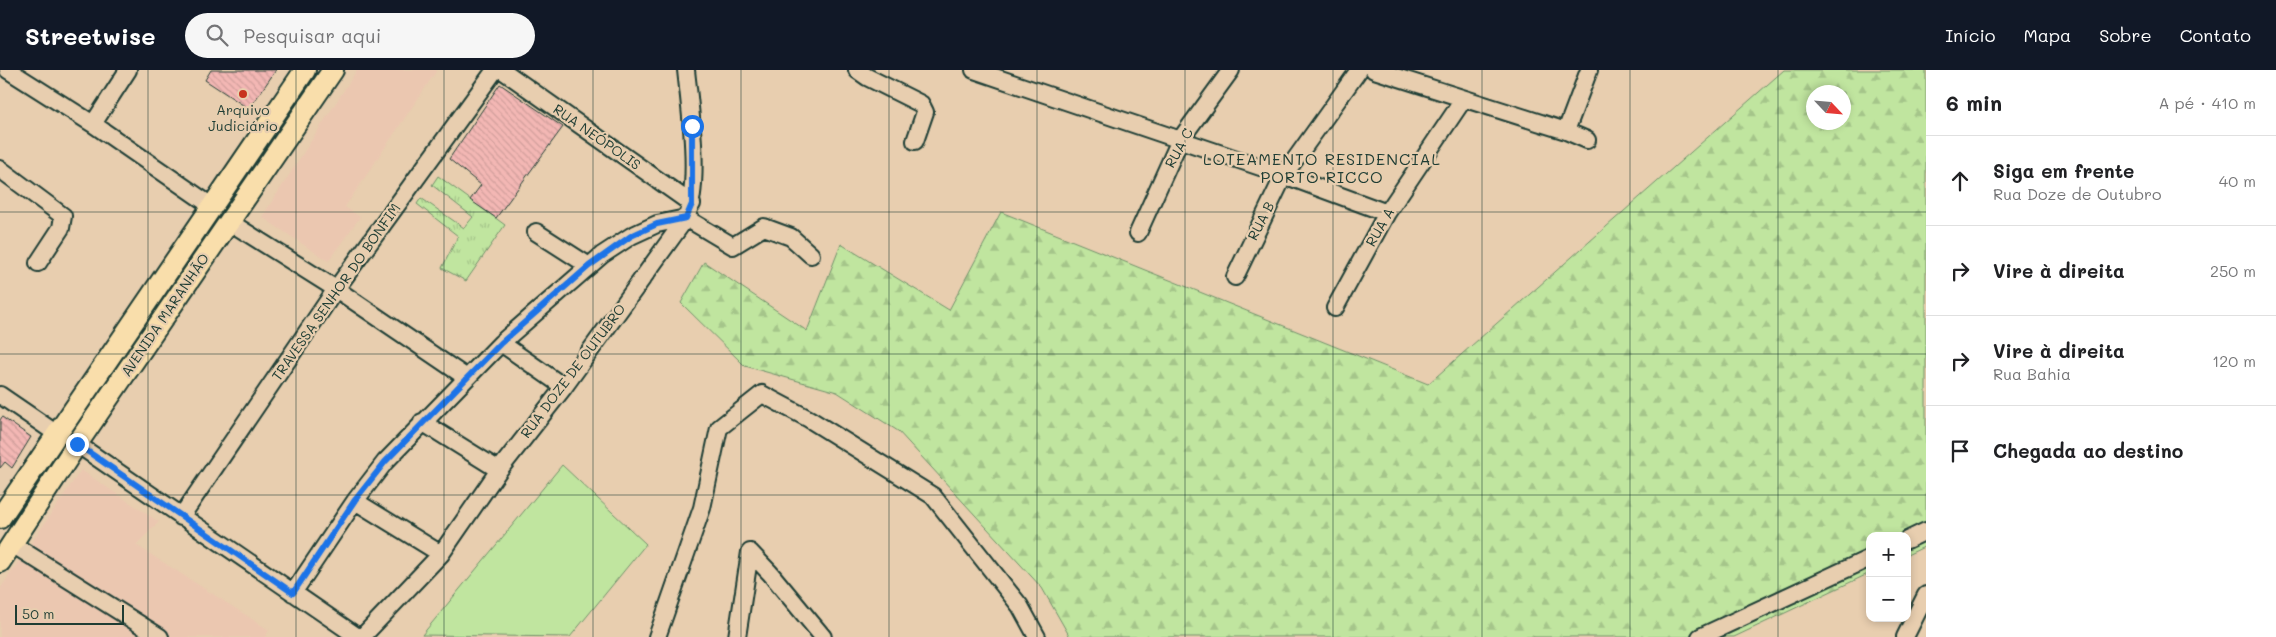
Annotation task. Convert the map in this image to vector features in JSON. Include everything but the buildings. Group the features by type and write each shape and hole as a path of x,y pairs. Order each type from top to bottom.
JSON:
{"main road":[{"name":"AVENIDA MARANHÃO","path":"0,518 305,70"},
{"name":"AVENIDA MARANHÃO","path":"0,562 77,444 332,70"}],"street":[{"path":"8,70 93,124 212,208"},
{"path":"93,124 128,70"},
{"name":"TRAVESSA SENHOR DO BONFIM","path":"181,517 336,289 495,70"},
{"name":"RUA NEÓPOLIS","path":"502,70 733,246 764,227 791,237 811,256"},
{"path":"293,593 355,500 385,462 501,343 589,266 631,236 689,211 692,126 686,70"},
{"path":"857,70 921,104 925,112 915,141"},
{"path":"974,70 1284,175 1387,213"},
{"name":"RUA C","path":"1138,233 1180,140 1231,70"},
{"name":"RUA B","path":"1234,276 1284,175 1359,70"},
{"path":"1374,70 1463,100 1566,131 1587,140"},
{"path":"1566,131 1589,70"},
{"name":"RUA A","path":"1335,308 1387,213 1463,100"},
{"path":"0,170 63,216 63,223 58,234 38,263"},
{"name":"RUA DOZE DE OUTUBRO","path":"362,637 441,554 499,470 564,386 689,211"},
{"path":"228,221 336,289 467,378"},
{"path":"536,232 589,266"},
{"path":"501,343 564,386"},
{"path":"657,637 702,508 719,428 762,394 809,419 933,496 1020,606 1037,637"},
{"path":"0,395 57,434"},
{"path":"422,422 499,470"},
{"path":"77,444 358,637"},
{"path":"355,500 441,554"},
{"path":"1911,538 1926,531"},
{"path":"12,544 160,637"},
{"path":"737,637 750,552 823,637"},
{"path":"1700,637 1866,560"},
{"path":"1905,637 1926,595"}],"shaded area":[{"path":"357,70 437,70 345,207 360,217 328,261 262,217"},
{"path":"81,470 159,522 136,545 269,630 265,637 0,637 0,589"}],"green space":[{"path":"1784,70 1926,70 1926,546 1911,553 1911,532 1866,532 1866,575 1734,637 1070,637 1042,588 898,431 837,392 745,366 681,303 704,262 807,331 841,244 949,310 1001,212 1428,384"},
{"path":"438,176 505,225 466,281 442,268 458,236 417,204 421,198 464,228 473,217 432,185"},
{"path":"562,465 646,544 570,637 422,635"}],"place":[{"name":"Arquivo Judiciário","path":"243,94"}],"district":[{"name":"LOTEAMENTO RESIDENCIAL PORTO RICCO","path":"1322,168"}],"route":[{"path":"77,444 293,593 355,500 385,462 501,343 602,255 631,236 657,224 686,218 692,204 692,126"}]}
